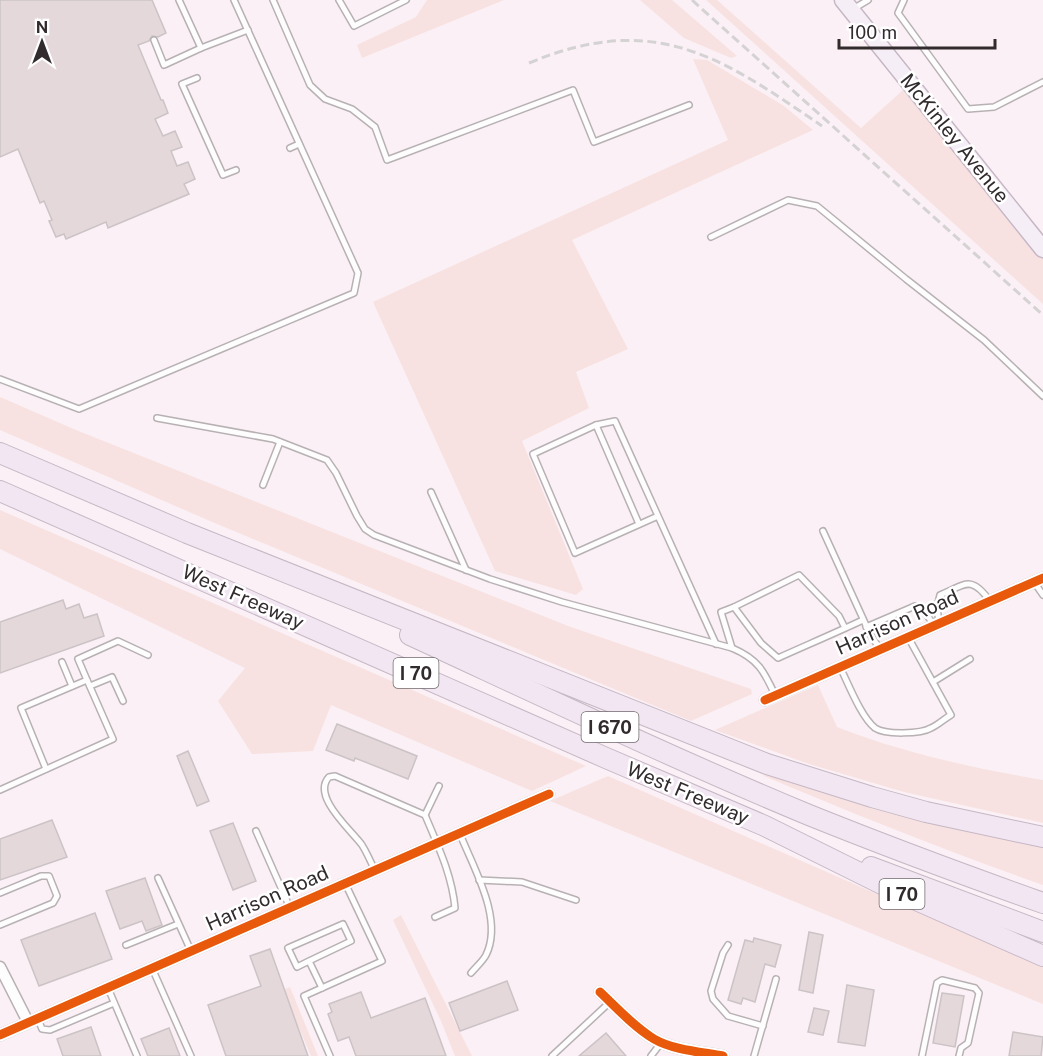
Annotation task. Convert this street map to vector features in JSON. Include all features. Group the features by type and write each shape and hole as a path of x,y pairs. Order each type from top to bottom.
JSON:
{"highway":[{"name":"West Freeway","path":"0,453 187,533 767,764 926,812 1043,837"},
{"name":"West Freeway","path":"0,491 765,826 896,891 1043,956"},
{"name":"I 670","path":"187,533 807,814 1043,903"},
{"path":"765,826 1043,932"}],"main road":[{"name":"McKinley Avenue","path":"848,5 1043,249"}],"street":[{"name":"Harrison Road","path":"770,697 1039,580"},
{"name":"Harrison Road","path":"0,1035 549,794"},
{"path":"0,967 33,1020"},
{"path":"600,992 654,1039 705,1054 723,1056"}],"lane":[{"path":"179,0 201,48"},
{"path":"0,379 80,409 354,293 358,273 234,0"},
{"path":"273,0 310,86 325,99 352,109 375,128 387,160 573,90 594,142 689,105"},
{"path":"339,0 354,26 406,0"},
{"path":"848,5 868,0"},
{"path":"904,0 898,13 968,109 994,107 1043,82"},
{"path":"154,40 164,65 248,30"},
{"path":"250,55 258,52"},
{"path":"196,78 182,84 223,175 236,170"},
{"path":"290,148 299,144"},
{"path":"711,237 788,200 817,206 984,340 1043,396"},
{"path":"157,418 273,439 327,460 365,529 374,535 466,570 562,602 747,654 765,673 770,697"},
{"path":"658,516 575,553 533,454 596,425 615,421 716,644"},
{"path":"596,425 639,524"},
{"path":"262,485 280,442"},
{"path":"431,492 466,570"},
{"path":"823,531 866,627 880,649"},
{"path":"732,648 721,612 800,575 839,616 845,628"},
{"path":"1039,580 1043,595"},
{"path":"937,624 940,595 973,583 980,587 990,601"},
{"path":"866,627 915,606 937,624"},
{"path":"734,607 761,643 778,658 863,620"},
{"path":"840,666 873,727 887,732 908,733 929,730 951,715 908,637"},
{"path":"0,790 113,739 78,659 118,641 148,655"},
{"path":"933,682 970,659"},
{"path":"62,662 72,686"},
{"path":"90,686 112,677 123,701"},
{"path":"46,769 21,708 87,680"},
{"path":"375,871 365,850 337,816 329,802 324,790 324,782 329,777 335,776 425,815 452,880 455,908 435,917"},
{"path":"425,815 439,786"},
{"path":"256,831 290,908"},
{"path":"460,834 488,902 491,938 486,956 471,973"},
{"path":"0,893 42,876 49,876 57,896 53,903 0,925"},
{"path":"158,878 190,951"},
{"path":"479,880 522,882 576,900"},
{"path":"330,1056 304,996 382,962 345,883"},
{"path":"126,945 178,924"},
{"path":"343,924 351,941 309,961 297,966 288,948 343,924"},
{"path":"728,945 723,953 711,991 713,999 728,1016 763,1026"},
{"path":"309,961 321,988"},
{"path":"152,968 191,1056"},
{"path":"754,1056 776,979"},
{"path":"922,1056 937,983 942,980 975,988 979,993 968,1043 961,1048 960,1056"},
{"path":"108,988 137,1056"},
{"path":"552,1056 610,1002"},
{"path":"33,1020 45,1030 114,1003"},
{"path":"651,1056 662,1042"}],"shaded area":[{"path":"427,0 504,0 362,58 357,45 416,17"},
{"path":"640,0 672,0 737,56 731,58 684,38"},
{"path":"706,0 717,0 861,128 903,90 1043,258 1043,304"},
{"path":"693,59 707,60 784,106 813,130 572,240 628,349 576,372 589,408 522,441 583,589 576,595 495,571 373,302 728,140"},
{"path":"0,397 76,430 568,626 751,689 752,694 691,721 210,521 0,430"},
{"path":"0,510 586,766 532,791 331,705 313,751 252,754 218,701 245,668 0,549"},
{"path":"818,685 837,727 887,745 938,759 1043,780 1043,823 904,792 809,764 715,730"},
{"path":"767,771 1043,846 1043,885 833,805 764,776"},
{"path":"608,776 1043,967 1043,1004 550,801"},
{"path":"401,915 472,1056 455,1056 393,920"},
{"path":"290,987 318,1056 311,1056 283,990"}],"building":[{"path":"0,0 152,0 166,33 158,37 152,36 149,41 138,45 168,113 155,119 163,136 175,131 182,147 171,151 177,166 188,162 195,179 184,184 189,194 108,228 106,222 66,239 64,234 56,237 44,201 40,203 18,149 0,157"},
{"path":"63,600 66,609 79,604 84,618 97,614 104,636 0,673 0,622"},
{"path":"337,724 417,756 408,779 355,758 354,761 326,750"},
{"path":"188,751 209,801 197,806 177,756"},
{"path":"52,820 67,857 0,880 0,839"},
{"path":"233,823 256,881 233,890 210,831"},
{"path":"145,878 162,925 146,931 142,921 120,929 106,891"},
{"path":"95,913 112,959 39,986 21,940"},
{"path":"809,932 823,935 813,993 799,990"},
{"path":"754,938 781,945 775,967 765,964 755,1002 743,998 741,1004 728,1000 745,940 753,942"},
{"path":"270,949 308,1056 226,1056 208,1005 261,986 250,956"},
{"path":"507,981 518,1010 460,1031 449,1003"},
{"path":"847,985 874,990 865,1046 838,1042"},
{"path":"361,992 371,1018 425,998 446,1056 356,1056 349,1037 338,1041 328,1014 332,1012 329,1004"},
{"path":"942,993 964,996 955,1047 933,1043"},
{"path":"814,1008 829,1011 823,1035 808,1032"},
{"path":"91,1027 101,1056 63,1056 57,1039"},
{"path":"169,1028 180,1056 148,1056 141,1039"},
{"path":"1013,1032 1043,1037 1041,1056 1009,1056"},
{"path":"606,1033 626,1056 579,1056"}],"railway":[{"path":"692,0 1043,315"},
{"path":"529,63 573,48 613,41 650,42 684,49 751,79 822,126"}],"cycle path":[{"path":"765,700 1043,578"},
{"path":"0,1035 549,794"},
{"path":"600,992 654,1039 678,1048 723,1056"}]}
